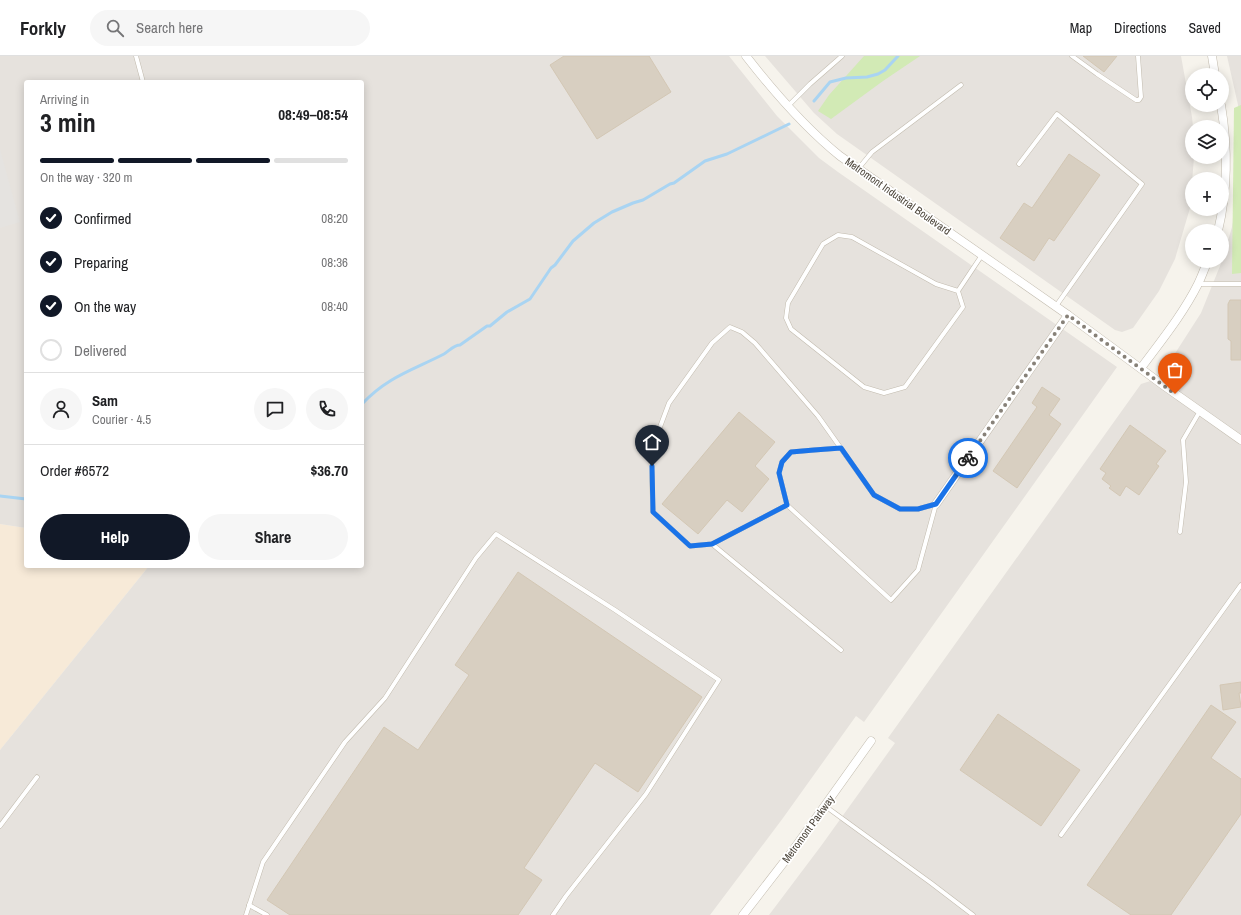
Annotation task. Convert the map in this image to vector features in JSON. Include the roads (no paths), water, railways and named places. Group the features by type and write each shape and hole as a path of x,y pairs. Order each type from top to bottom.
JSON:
{"street":[{"name":"Metromont Industrial Boulevard","path":"746,56 788,106 829,147 858,169 1056,306 1241,440"},
{"path":"1212,56 1214,68"},
{"path":"1219,224 1225,193 1226,166 1226,140 1222,112"},
{"path":"1141,368 1168,332 1198,284 1205,268"},
{"path":"936,504 1068,315"},
{"name":"Metromont Parkway","path":"743,915 825,806 871,741"}],"lane":[{"path":"136,56 142,80"},
{"path":"788,106 842,56"},
{"path":"1072,56 1136,100 1140,100 1138,56"},
{"path":"858,169 872,152 961,85"},
{"path":"1019,164 1057,114 1142,184 1056,306"},
{"path":"838,235 852,237 936,284 958,291 963,307 904,387 884,393 864,387 791,329 786,318 788,303 823,244 838,235"},
{"path":"958,291 983,255"},
{"path":"1198,284 1241,284"},
{"path":"787,505 712,544 690,546 653,512 652,451 669,403 712,343 730,327 742,332 755,343 818,416 874,495 900,509 918,509 936,504"},
{"path":"1180,532 1186,482 1183,440 1200,411"},
{"path":"841,448 791,452 782,462 779,473 787,505 891,600 918,570 936,504"},
{"path":"246,915 263,862 345,742 385,698 476,558 496,534 615,610 719,680 646,794 566,896 553,915"},
{"path":"712,544 841,650"},
{"path":"1061,835 1241,585"},
{"path":"0,826 37,777"},
{"path":"825,806 973,915"},
{"path":"249,905 267,915"}],"waterway":[{"path":"814,101 830,82 846,78 867,77 878,74 885,70 898,56"},
{"path":"364,402 381,387 460,345 487,326 490,326 507,312 530,299 551,268 555,265 573,241 594,223 612,212 643,200 674,183 705,161 727,154 789,124"},
{"path":"0,496 24,499"}]}
